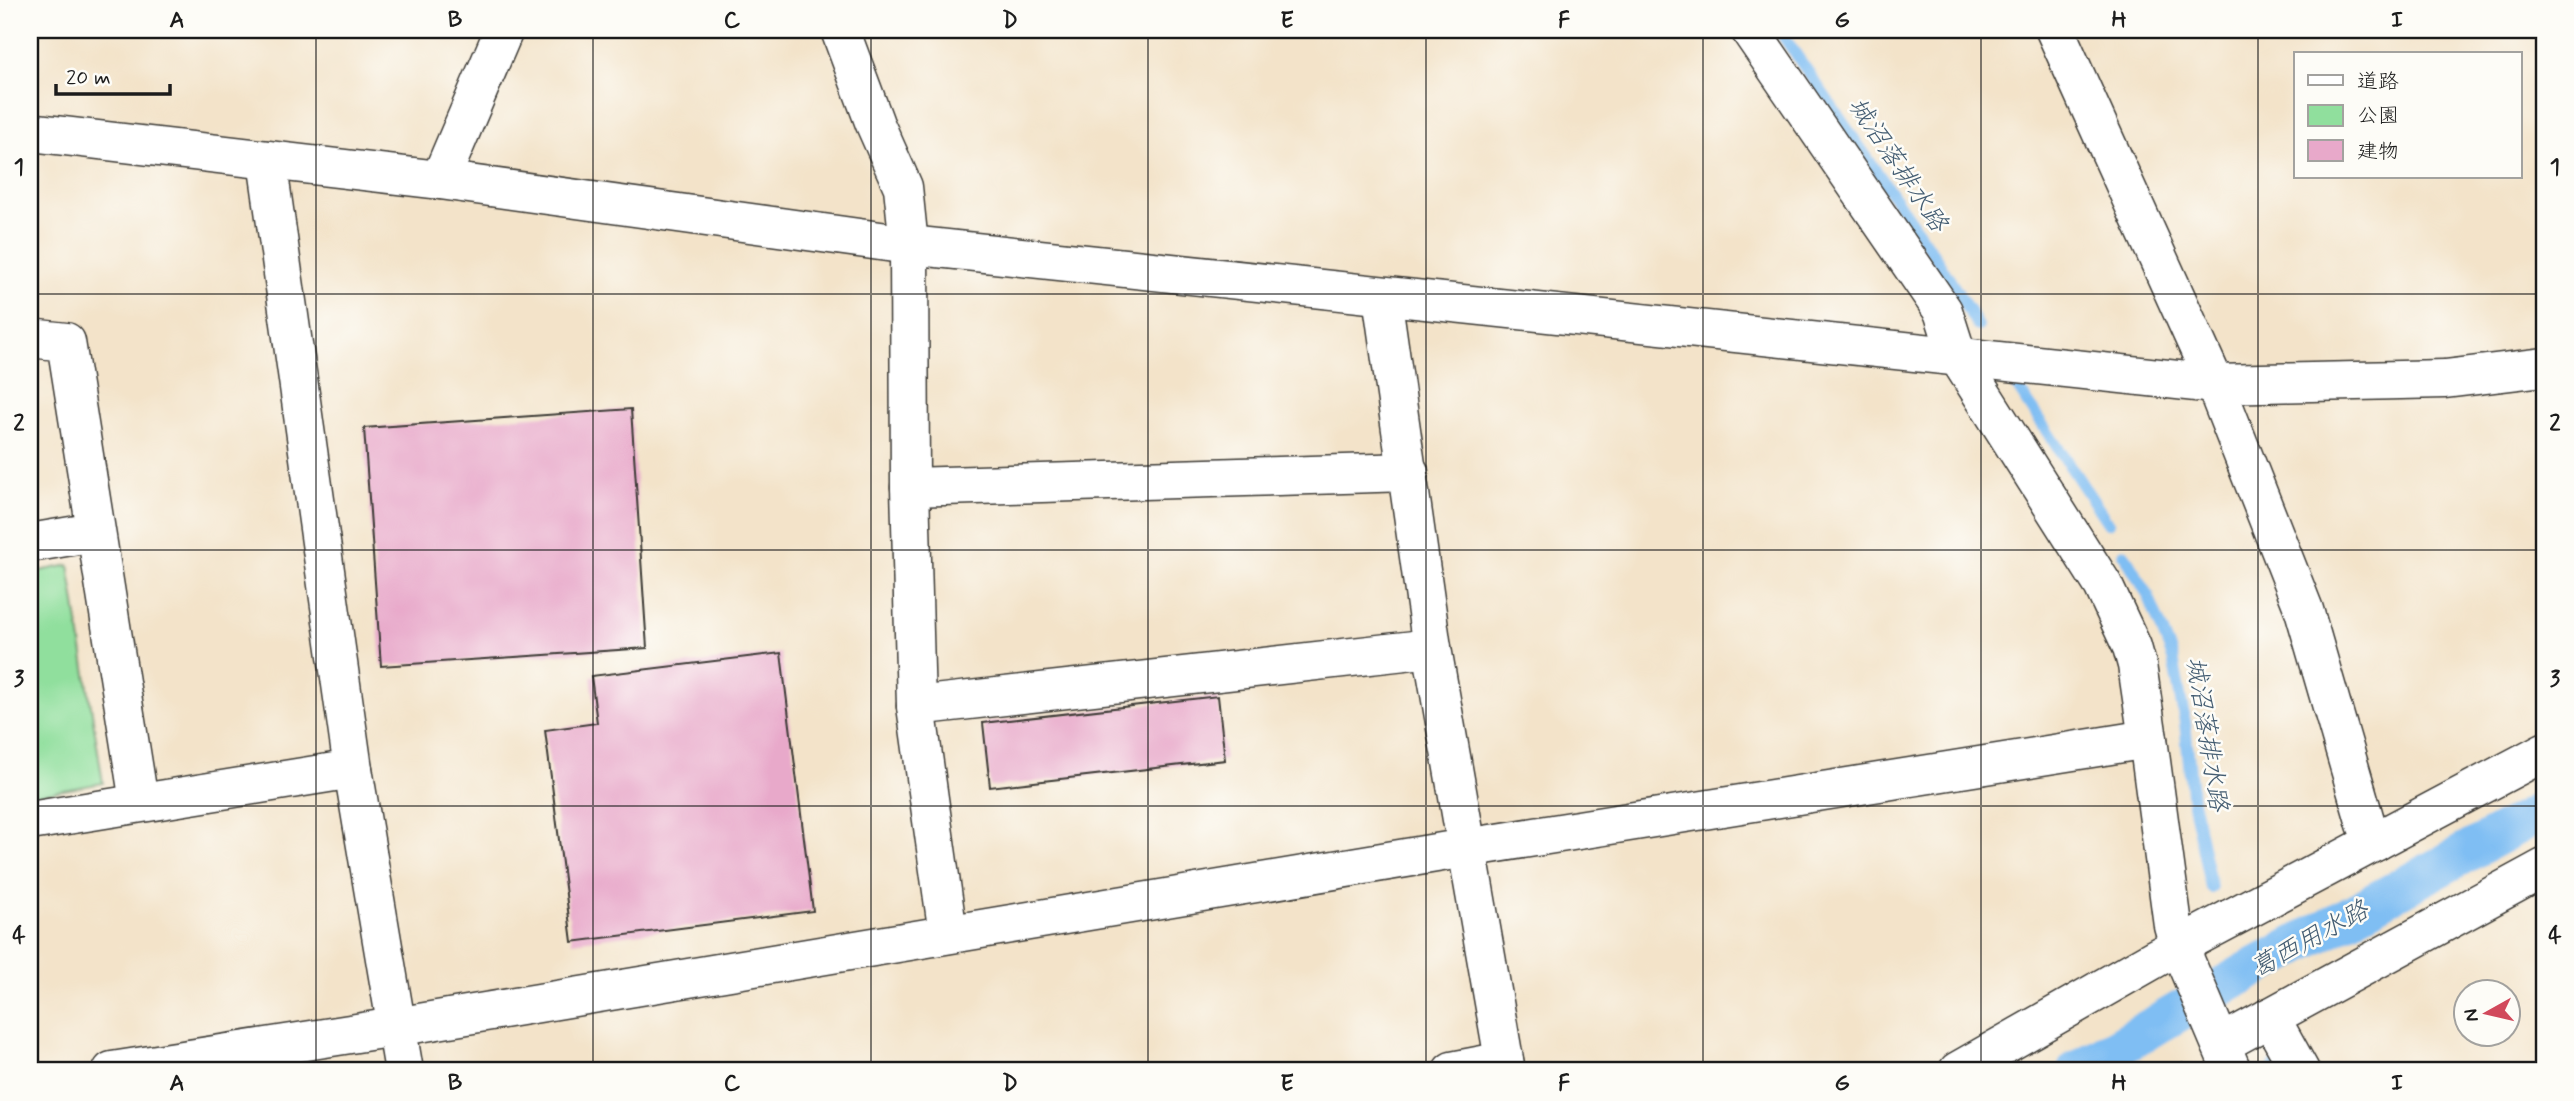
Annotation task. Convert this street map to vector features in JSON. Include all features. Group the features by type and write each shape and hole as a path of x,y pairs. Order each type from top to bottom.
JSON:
{"street":[{"path":"440,180 504,30"},
{"path":"840,30 875,124 903,187 909,245 910,487 916,706 948,934"},
{"path":"1750,30 1943,311 1957,355 2103,585 2132,647 2148,739 2170,908 2183,953 2223,1048 2270,1017 2544,868"},
{"path":"2055,30 2215,383 2304,610 2366,824 2375,842"},
{"path":"30,132 440,180 909,245 2215,383 2445,379 2544,367"},
{"path":"267,160 353,769 404,1071"},
{"path":"1382,296 1432,648 1505,1066 1452,1071"},
{"path":"30,338 65,342 139,802"},
{"path":"910,487 1409,472"},
{"path":"30,543 95,532"},
{"path":"916,706 1432,648"},
{"path":"112,1071 396,1027 1466,848 2148,739"},
{"path":"1958,1071 2183,953 2375,842 2544,752"},
{"path":"30,821 353,769"},
{"path":"2270,1017 2300,1071"}],"green space":[{"path":"69,565 103,783 30,796 30,573"}],"building":[{"path":"631,409 647,648 381,666 364,428"},
{"path":"781,653 813,911 572,942 545,730 597,723 591,676"},
{"path":"1218,696 1225,760 990,787 983,723"}],"waterway":[{"name":"城沼落排水路","path":"1779,30 1936,258 1978,326"},
{"name":"城沼落排水路","path":"2014,382 2108,523"},
{"name":"城沼落排水路","path":"2124,554 2148,595 2173,658 2185,722 2193,804 2211,888"},
{"name":"葛西用水路","path":"2077,1071 2249,971 2544,810"},
{"name":"城沼落排水路","path":"2274,1067 2276,1071"}]}
